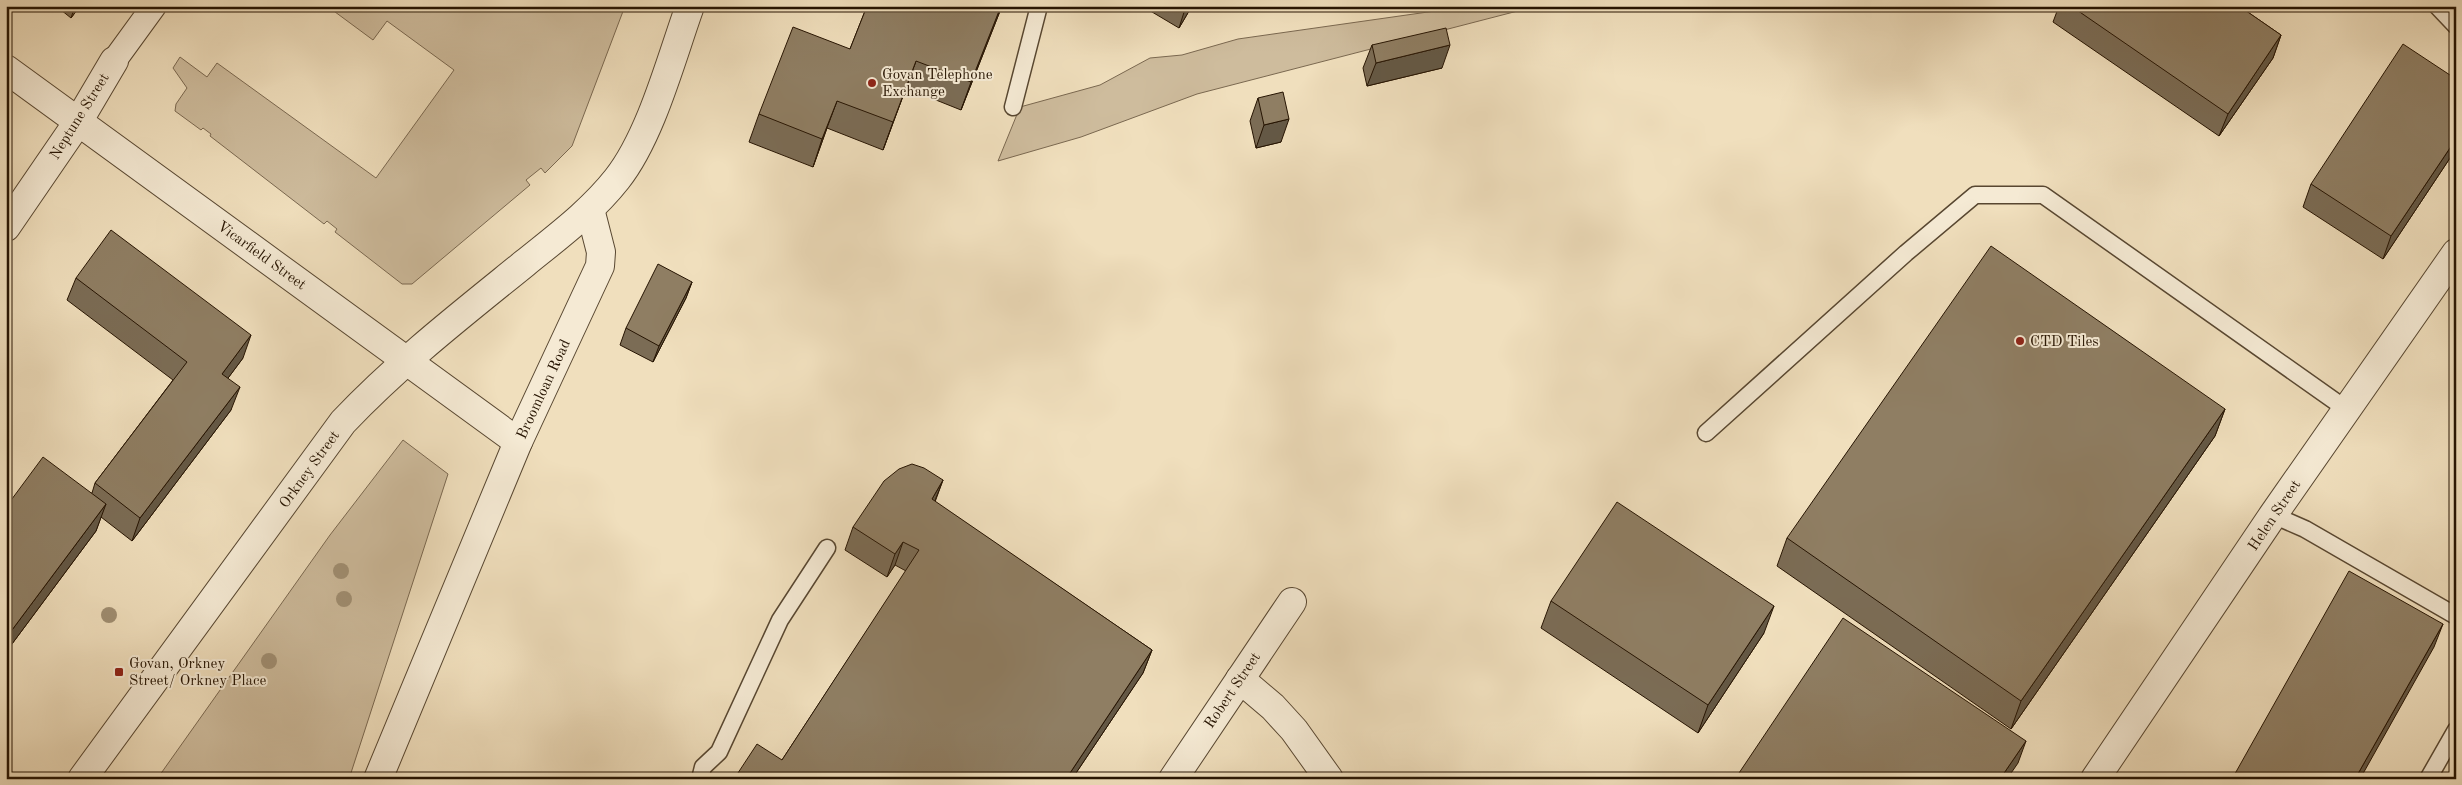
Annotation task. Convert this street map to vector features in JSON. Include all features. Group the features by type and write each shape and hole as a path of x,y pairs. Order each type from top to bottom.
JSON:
{"street":[{"name":"Neptune Street","path":"6,227 78,122 114,61 154,6"},
{"path":"590,209 617,179 645,131 690,6"},
{"name":"Vicarfield Street","path":"6,69 518,442"},
{"name":"Orkney Street","path":"82,779 344,422 375,388 407,360 590,209"},
{"name":"Broomloan Road","path":"378,779 518,442 600,266 601,252 590,209"},
{"name":"Helen Street","path":"2095,779 2273,515 2456,253"},
{"name":"Robert Street","path":"1173,779 1292,602"},
{"path":"1240,678 1273,707 1294,730 1329,779"}],"lane":[{"path":"1013,107 1040,6"},
{"path":"2437,6 2456,26"},
{"path":"1706,433 1906,253 1975,196 2043,195 2346,409"},
{"path":"2273,515 2305,529 2456,616"},
{"path":"700,779 703,766 719,752 780,620 827,548"},
{"path":"2428,779 2456,730"}],"shaded area":[{"path":"327,6 625,6 572,146 545,173 541,168 526,180 530,185 412,284 402,284 335,232 337,229 327,221 324,224 210,136 211,134 203,128 201,130 175,111 176,104 187,88 173,68 180,57 207,77 217,63 376,178 454,70 387,21 373,40"},
{"path":"1470,6 1537,6 1197,94 1081,137 998,161 1020,107 1100,85 1150,58 1182,55 1238,39"},
{"path":"403,440 448,474 349,779 157,779 330,535"}],"building":[{"name":"Govan Telephone Exchange","path":"867,6 1001,6 971,82 916,61 893,122 837,101 822,139 759,114 793,27 850,49"},
{"path":"2071,6 2239,6 2281,35 2228,114"},
{"path":"1446,28 1450,45 1376,63 1372,45"},
{"path":"2403,44 2456,79 2456,139 2391,236 2311,184"},
{"path":"1283,92 1289,119 1264,125 1258,98"},
{"path":"111,230 251,335 222,374 240,387 140,518 95,483 187,362 76,278"},
{"path":"1991,246 2225,409 2021,701 1787,538"},
{"path":"658,264 692,282 659,346 626,328"},
{"path":"43,457 106,504 6,638 6,507"},
{"path":"912,464 924,468 943,480 932,499 1152,650 1066,779 734,779 757,744 782,760 919,550 903,542 895,554 853,527 884,481 899,469"},
{"path":"1617,502 1774,606 1708,705 1551,601"},
{"path":"2349,571 2443,624 2355,779 2232,779"},
{"path":"1843,618 2026,741 2000,779 1735,779"}],"place":[{"name":"Govan Telephone Exchange","path":"872,83"},
{"name":"CTD Tiles","path":"2020,341"},
{"name":"Govan, Orkney Street/ Orkney Place","path":"119,672"}]}
